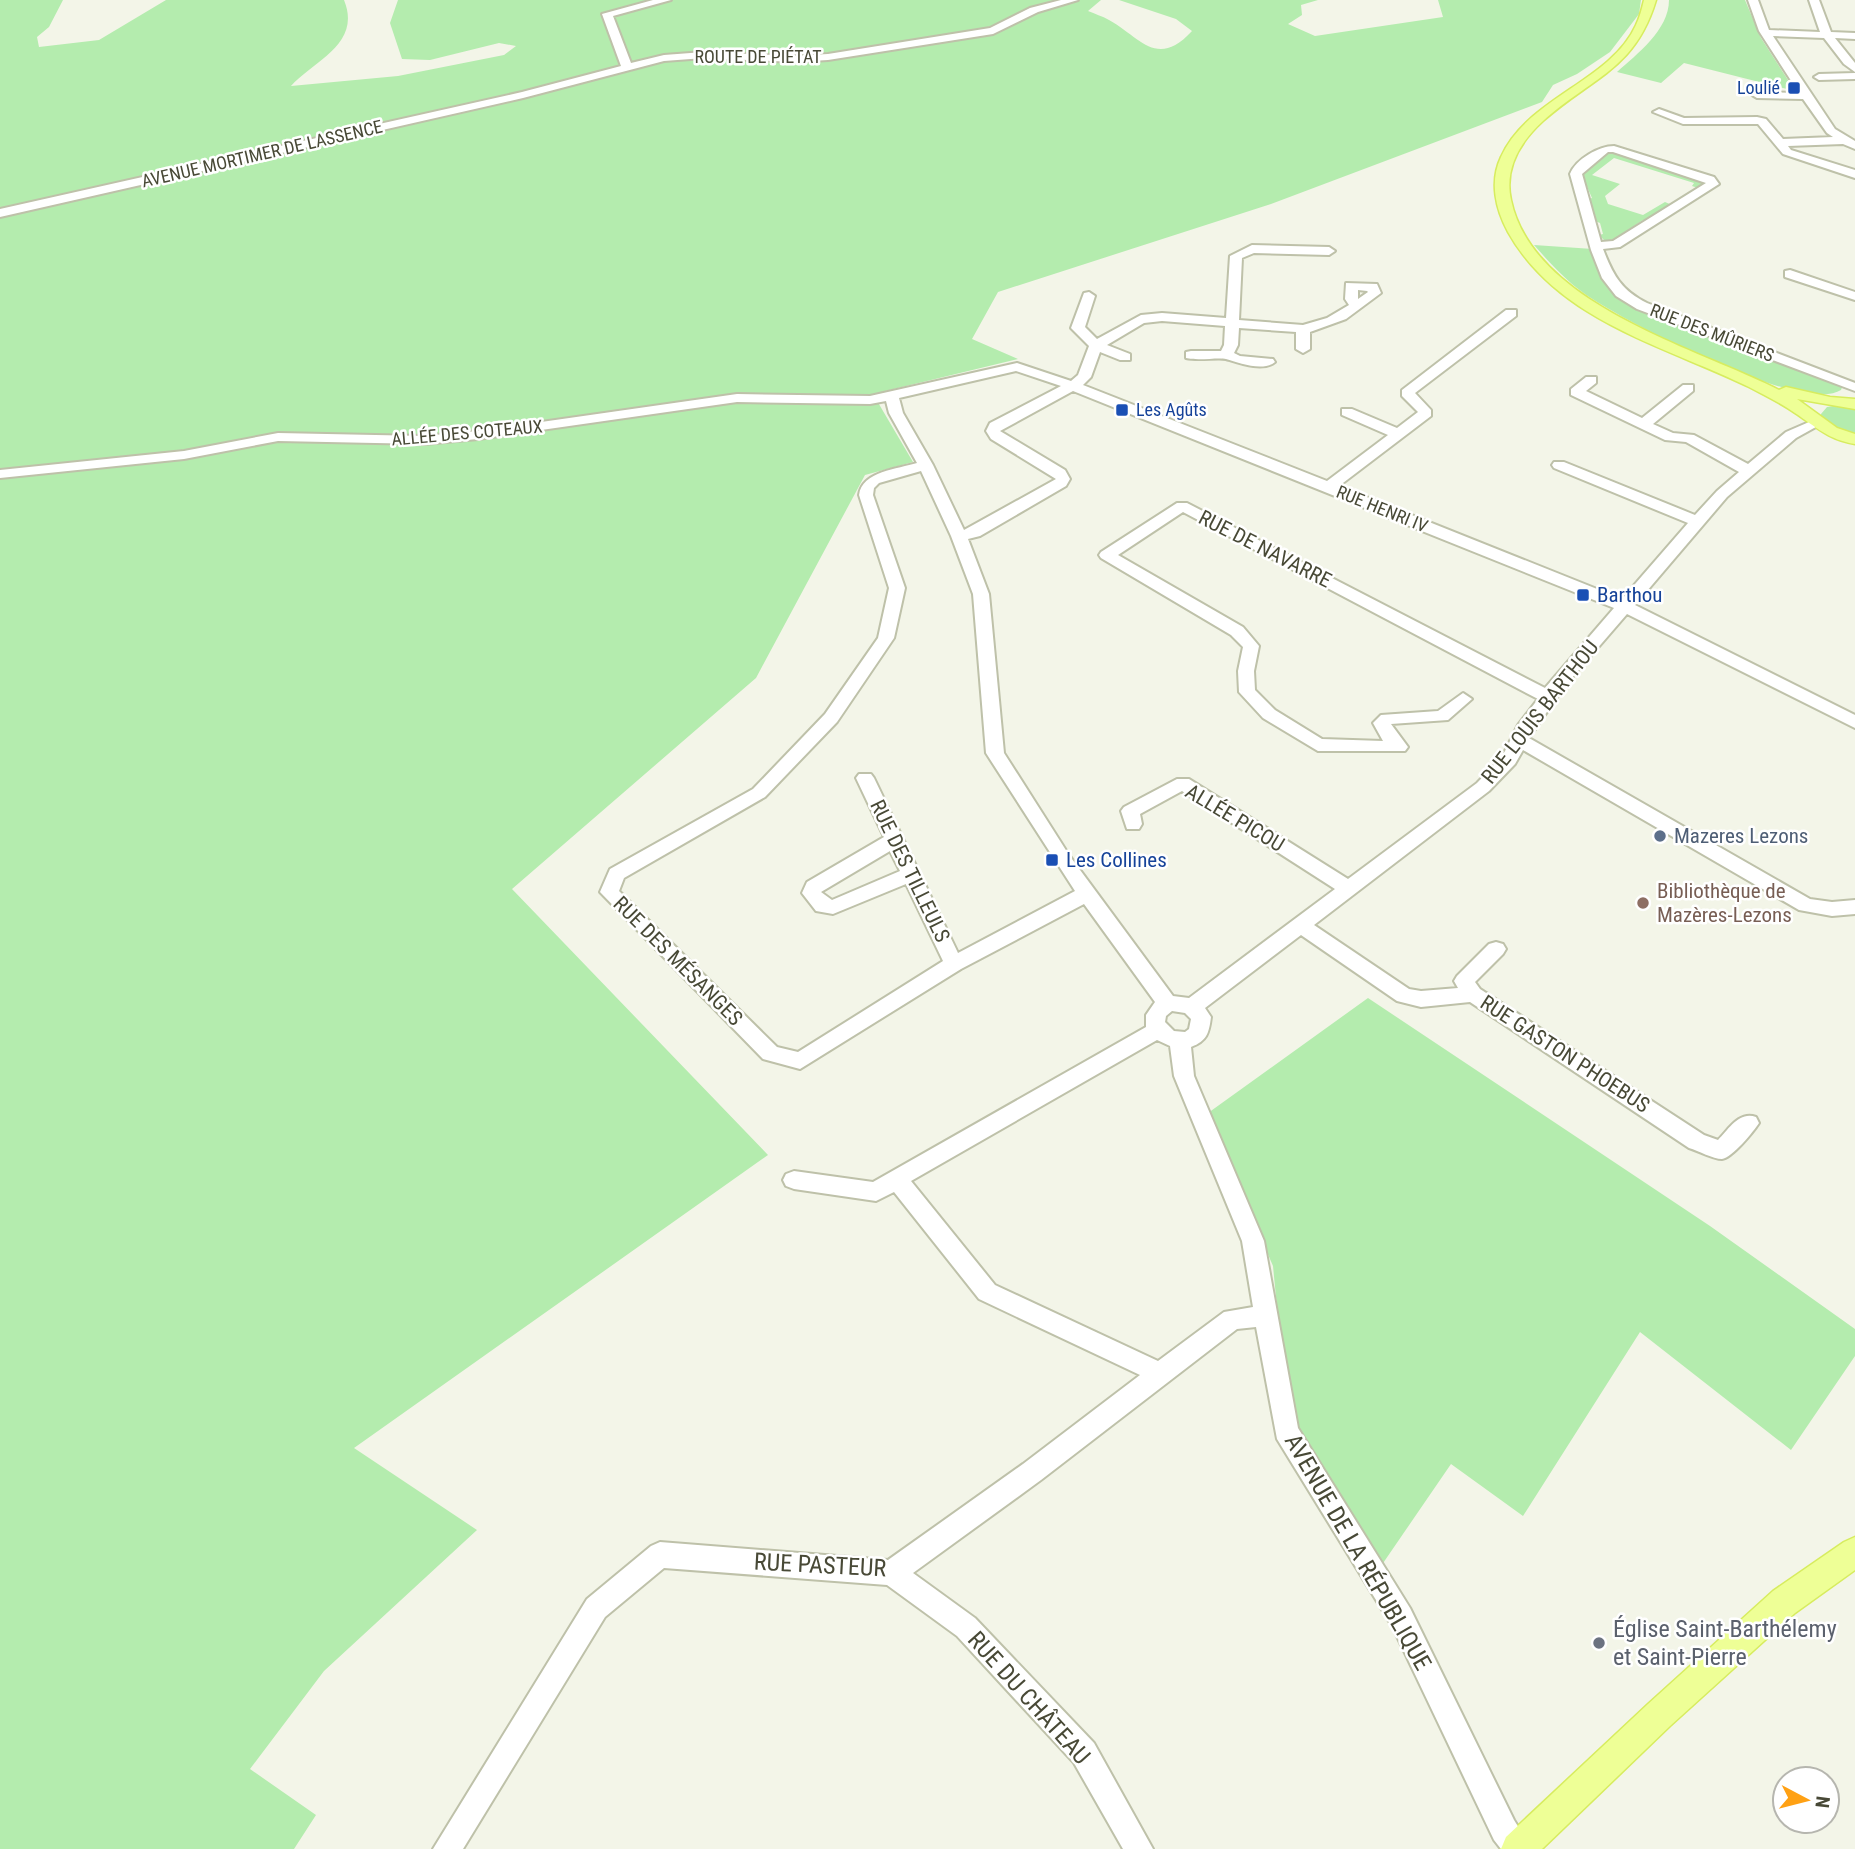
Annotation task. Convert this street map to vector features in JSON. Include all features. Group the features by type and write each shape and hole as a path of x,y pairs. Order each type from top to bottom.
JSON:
{"main road":[{"path":"1650,0 1644,23 1633,41 1613,62 1517,142 1504,167 1502,201 1517,237 1544,269 1593,307 1653,341 1752,383 1834,435 1855,439"},
{"path":"1752,383 1833,402 1855,404"},
{"path":"1814,420 1816,407 1833,402"},
{"path":"1518,1849 1659,1714 1784,1602 1855,1552"}],"street":[{"path":"627,67 607,14 666,0"},
{"name":"ROUTE DE PIÉTAT","path":"523,95 664,58 704,55 795,59 828,57 993,31 1034,10 1073,0"},
{"path":"1753,0 1766,33 1806,96 1831,131 1850,143"},
{"path":"1814,0 1816,13 1826,35 1855,69"},
{"path":"1766,33 1855,36"},
{"path":"1819,77 1855,76"},
{"name":"AVENUE MORTIMER DE LASSENCE","path":"0,213 523,95"},
{"path":"1757,95 1806,96"},
{"path":"1659,112 1683,121 1762,121 1787,152 1855,174"},
{"path":"1779,143 1850,143"},
{"name":"RUE DES MÛRIERS","path":"1598,246 1616,244 1712,182 1614,149 1605,149 1577,170 1576,174 1598,246 1609,278 1628,299 1855,387"},
{"path":"1226,354 1231,345 1236,256 1252,249 1308,253 1329,251"},
{"path":"1790,274 1855,296"},
{"path":"1088,296 1078,328 1096,345 1125,357"},
{"path":"959,536 975,533 1061,483 1063,479 1060,473 996,436 993,431 996,426 1074,385 1084,377 1096,345 1141,319 1162,317 1231,324 1320,327 1356,306"},
{"path":"1328,487 1426,413 1407,393 1511,313"},
{"path":"1303,328 1303,349"},
{"path":"1191,355 1213,357 1226,354 1237,360 1268,362"},
{"name":"RUE HENRI IV","path":"892,396 1017,367 1074,385 1626,607 1855,722"},
{"path":"1591,380 1576,392 1670,437 1689,438 1749,471"},
{"path":"1855,387 1855,396"},
{"path":"1833,402 1855,387"},
{"path":"1644,424 1688,388"},
{"path":"892,396 896,413 926,465 959,536 981,594 995,753 1062,860 1168,1004"},
{"name":"ALLÉE DES COTEAUX","path":"0,474 184,455 278,437 424,440 594,420 737,398 870,400 892,396"},
{"path":"1347,412 1399,434"},
{"name":"RUE LOUIS BARTHOU","path":"1192,1007 1483,787 1509,760 1527,725 1548,697 1722,494 1791,435 1814,420"},
{"path":"1791,435 1834,435"},
{"name":"RUE DES MÉSANGES","path":"926,465 874,480 867,487 866,495 897,588 886,638 831,719 759,793 617,874 609,892 770,1053 800,1062 954,964 1086,894"},
{"path":"1559,465 1699,522"},
{"name":"RUE DE NAVARRE","path":"1463,699 1442,716 1387,719 1382,723 1385,732 1399,747 1318,746 1269,714 1247,692 1245,670 1251,646 1237,631 1107,555 1182,506 1548,697"},
{"path":"1520,741 1806,905 1832,909 1855,907"},
{"name":"RUE DES TILLEULS","path":"865,778 954,964"},
{"name":"ALLÉE PICOU","path":"1133,824 1130,811 1183,783 1350,889"},
{"path":"894,840 814,887 811,893 823,906 833,907 910,875"},
{"name":"RUE GASTON PHOEBUS","path":"1300,925 1404,996 1434,999 1473,994 1697,1142 1722,1150 1748,1123"},
{"path":"1473,994 1464,981 1496,949"},
{"path":"1168,1004 1192,1007 1201,1017 1202,1028 1194,1037 1180,1041 1168,1038 1158,1030 1155,1024 1157,1012 1168,1004"},
{"path":"793,1180 876,1192 1158,1030"},
{"name":"AVENUE DE LA RÉPUBLIQUE","path":"1180,1041 1184,1076 1253,1241 1286,1431 1401,1617 1504,1830 1518,1849"},
{"path":"896,1180 987,1292 1161,1374"},
{"name":"RUE PASTEUR","path":"447,1849 596,1608 660,1555 891,1573 1032,1472 1233,1319 1265,1316"},
{"name":"RUE DU CHÂTEAU","path":"891,1573 966,1627 1084,1753 1139,1849"}],"green space":[{"path":"0,0 63,0 49,27 37,37 39,47 99,40 166,0 344,0 348,15 347,28 341,40 291,86 398,76 504,55 516,46 499,43 430,60 402,59 390,23 398,0 1101,0 1088,11 1159,49 1169,48 1180,42 1192,31 1176,19 1119,0 1318,0 1301,5 1302,15 1288,24 1315,36 1443,17 1438,0 1641,0 1639,14 1610,52 1577,74 1553,85 1542,102 1271,204 998,292 972,339 1018,359 873,394 913,462 865,475 756,678 512,889 768,1155 354,1448 477,1530 324,1671 250,1769 316,1815 294,1849 0,1849"},
{"path":"1669,0 1745,0 1761,38 1795,91 1684,63 1661,83 1617,72 1658,31 1668,11"},
{"path":"1612,151 1706,182 1698,188 1692,186 1694,183 1614,158 1592,175 1620,184 1605,196 1608,204 1643,215 1665,202 1672,205 1613,240 1604,240 1599,235 1603,234 1600,223 1595,221 1588,199 1592,198 1581,173 1605,152"},
{"path":"1534,245 1593,249 1621,297 1843,385 1841,390 1820,394 1790,389 1753,378 1672,343 1585,294 1564,277"},
{"path":"1827,407 1855,407 1855,435 1844,433 1821,418"},
{"path":"1368,998 1710,1226 1855,1329 1855,1356 1791,1450 1640,1332 1523,1516 1451,1464 1379,1569 1289,1432 1273,1266 1208,1113"}],"place":[{"name":"Loulié","path":"1794,88"},
{"name":"Les Agûts","path":"1122,410"},
{"name":"Barthou","path":"1583,595"},
{"name":"Mazeres Lezons","path":"1660,836"},
{"name":"Les Collines","path":"1052,860"},
{"name":"Bibliothèque de Mazères-Lezons","path":"1643,903"},
{"name":"Église Saint-Barthélemy et Saint-Pierre","path":"1599,1643"}]}
